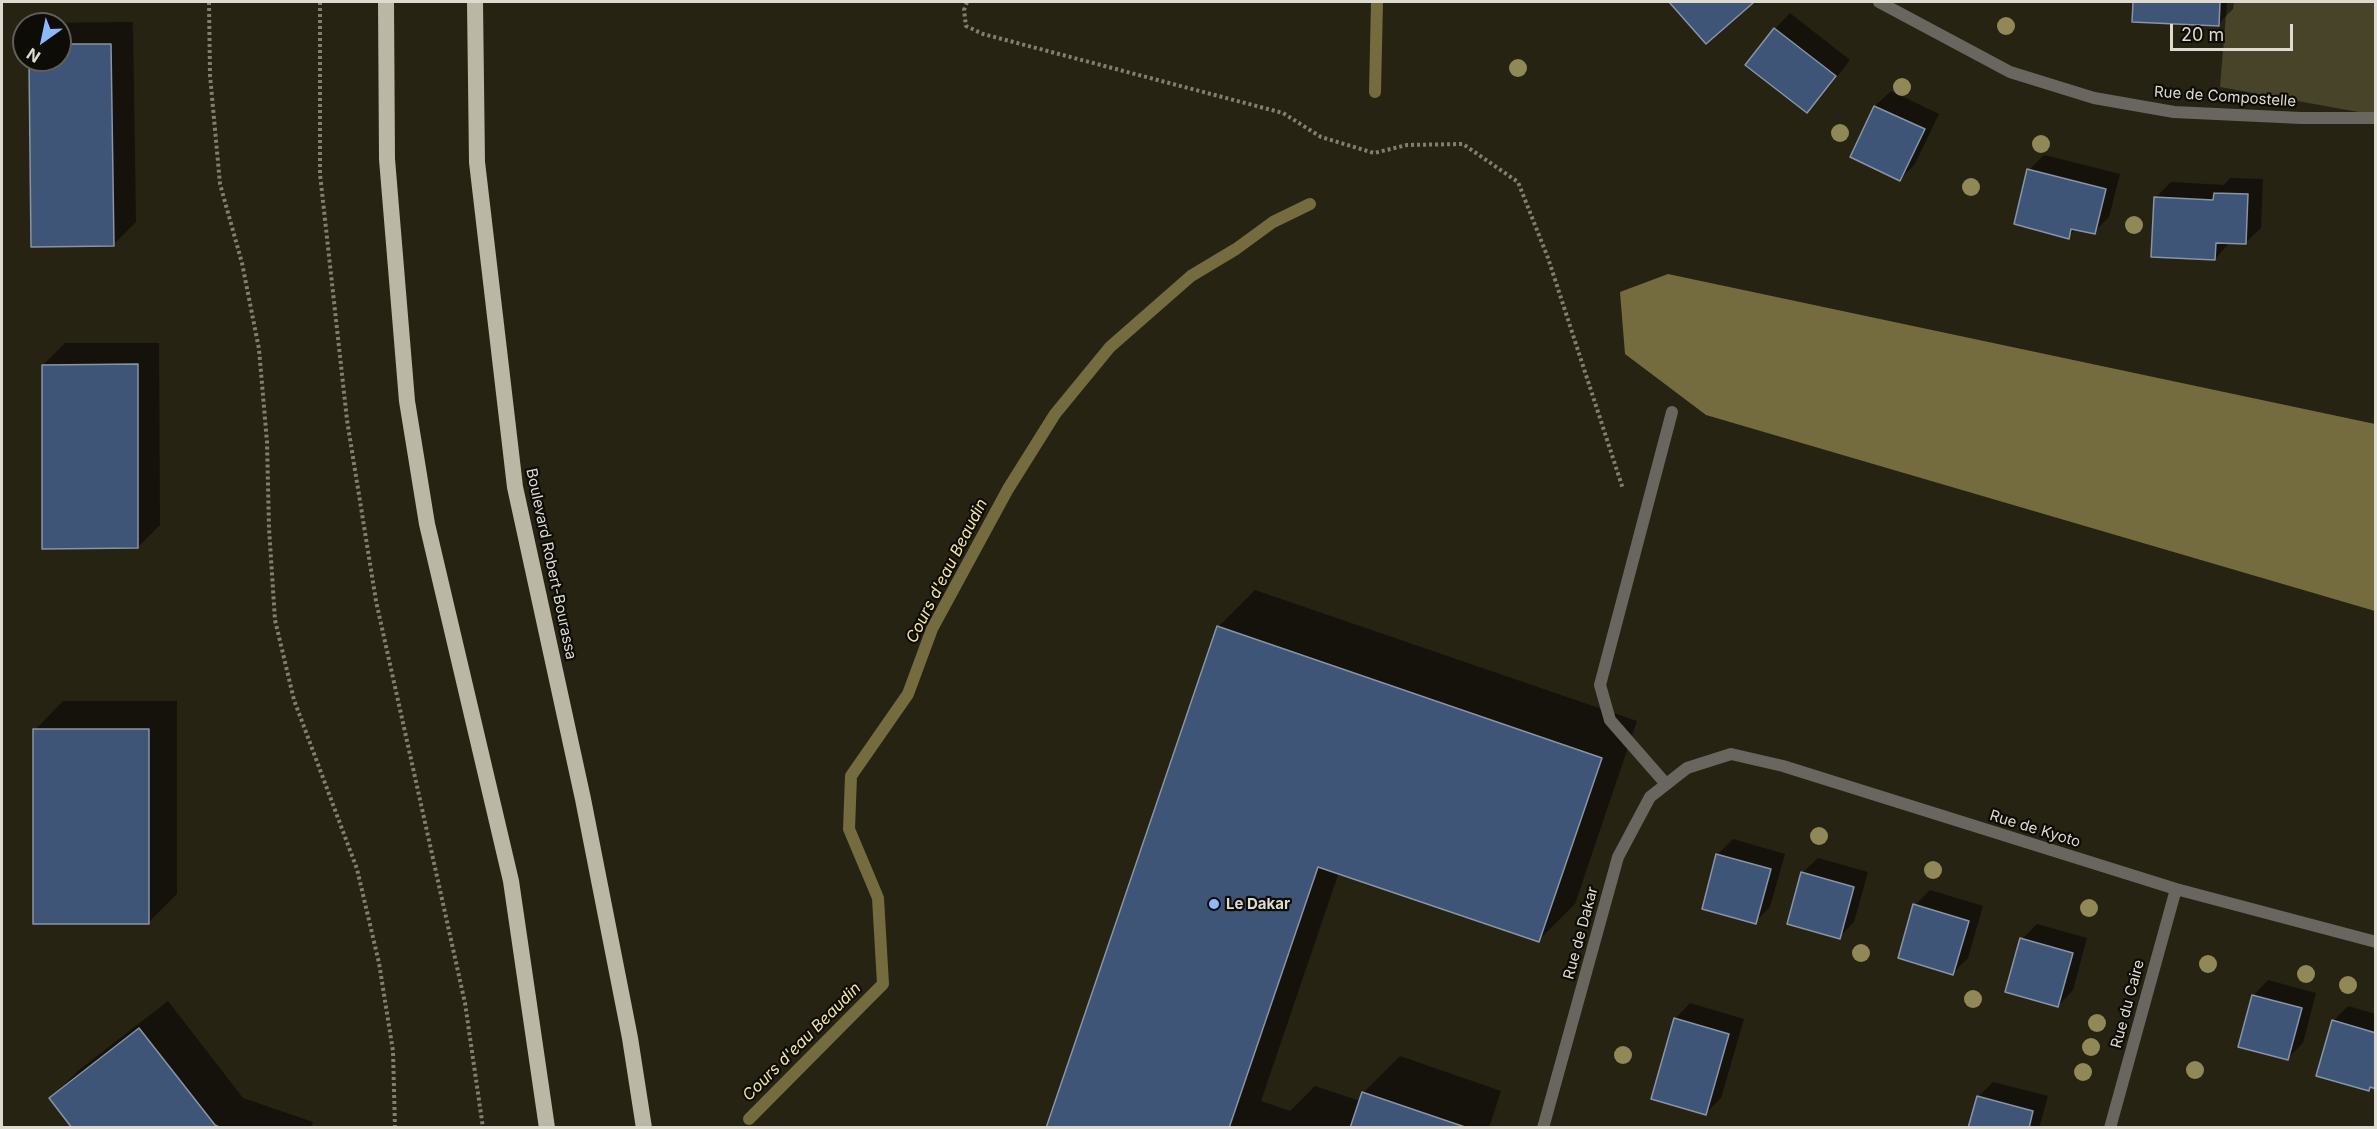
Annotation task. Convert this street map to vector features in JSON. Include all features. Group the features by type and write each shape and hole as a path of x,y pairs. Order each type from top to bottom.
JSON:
{"highway":[{"path":"386,2 387,159 407,401 427,524 511,880 547,1128"},
{"name":"Boulevard Robert-Bourassa","path":"475,2 477,162 515,487 585,810 630,1038 644,1128"}],"street":[{"name":"Rue de Compostelle","path":"1880,2 2010,72 2094,98 2174,112 2301,118 2376,118"},
{"path":"1666,784 1610,720 1600,685 1672,412"},
{"name":"Rue de Kyoto","path":"1687,768 1731,754 1783,766 2176,889 2376,942"},
{"name":"Rue de Dakar","path":"1543,1128 1618,857 1650,797 1687,768"},
{"name":"Rue du Caire","path":"2110,1128 2176,889"}],"path":[{"path":"209,2 210,75 220,184 242,263 259,349 267,442 269,528 275,620 294,699 357,869 379,963 393,1051 395,1128"},
{"path":"320,2 321,174 347,420 376,601 465,1003 483,1128"},
{"path":"968,2 964,10 966,26 983,34 1283,113 1321,137 1374,153 1407,145 1463,144 1518,182 1548,258 1639,538"}],"shaded area":[{"path":"2227,2 2375,2 2375,115 2220,87"},
{"path":"1668,274 2375,424 2375,611 1706,415 1625,354 1620,292"}],"building":[{"path":"1669,2 1752,2 1753,3 1706,44"},
{"path":"2133,2 2220,2 2219,26 2132,22"},
{"path":"1774,28 1836,76 1807,113 1745,65"},
{"path":"72,44 111,44 114,246 31,247 29,72 72,72"},
{"path":"1874,106 1925,129 1900,181 1850,157"},
{"path":"2027,169 2106,189 2095,234 2071,229 2069,239 2014,224"},
{"path":"2214,193 2248,194 2246,244 2216,243 2215,260 2151,257 2154,197 2213,200"},
{"path":"138,364 138,548 42,549 42,365"},
{"name":"Le Dakar","path":"1217,626 1602,758 1539,942 1318,867 1229,1128 1046,1128"},
{"path":"33,729 149,729 149,924 33,924"},
{"path":"1716,854 1771,869 1756,924 1702,909"},
{"path":"1801,872 1854,887 1840,939 1787,924"},
{"path":"1913,904 1969,921 1953,975 1898,958"},
{"path":"2020,938 2073,953 2058,1007 2005,992"},
{"path":"2252,995 2302,1008 2288,1060 2238,1047"},
{"path":"1674,1018 1729,1034 1706,1115 1651,1099"},
{"path":"2332,1020 2376,1033 2376,1089 2370,1087 2369,1091 2316,1076"},
{"path":"139,1028 215,1125 221,1128 72,1128 49,1098"},
{"path":"1362,1092 1465,1127 1465,1128 1350,1128"},
{"path":"1977,1096 2033,1111 2029,1128 1968,1128"}],"waterway":[{"name":"Cours d'eau Beaudin","path":"1375,92 1377,2"},
{"name":"Cours d'eau Beaudin","path":"749,1119 883,984 878,898 849,829 851,776 908,694 932,629 1008,489 1055,414 1110,347 1191,276 1236,249 1273,222 1310,204"}],"place":[{"name":"Le Dakar","path":"1214,904"}]}
